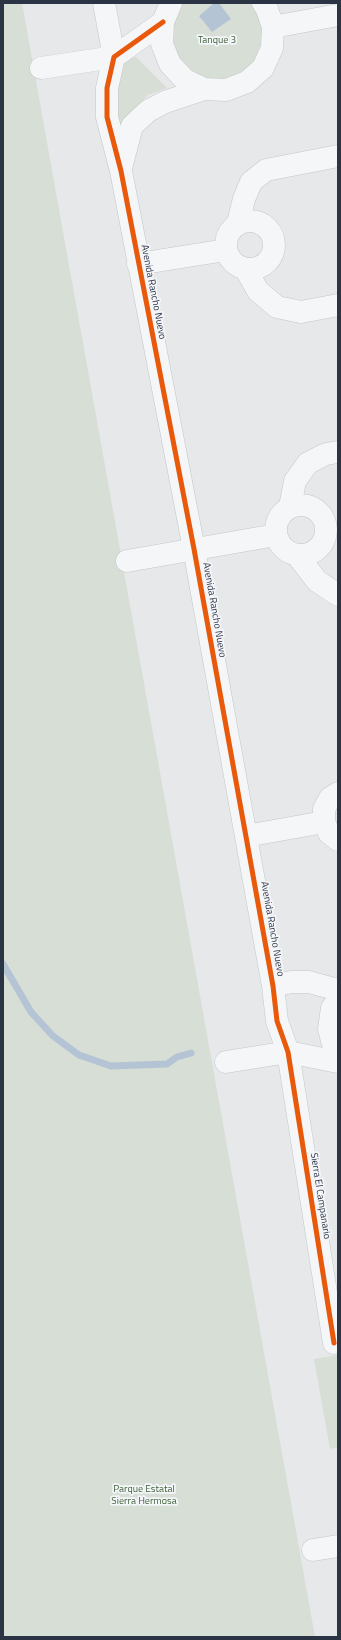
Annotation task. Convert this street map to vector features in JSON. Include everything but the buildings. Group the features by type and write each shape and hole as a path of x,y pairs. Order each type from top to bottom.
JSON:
{"street":[{"path":"104,3 114,57"},
{"path":"121,171 132,126 148,112 165,102 204,89 226,90 246,82 263,68 272,48 273,26 267,9 263,3"},
{"path":"41,68 114,57 167,13"},
{"path":"167,13 162,44 170,64 185,80 204,89"},
{"path":"273,26 338,15"},
{"name":"Avenida Rancho Nuevo","path":"114,57 107,88 107,117 121,171 194,549 273,986 277,1022 288,1052"},
{"path":"338,156 266,170 251,182 244,199 238,223 228,234 226,250 233,263 246,270 258,291 277,307 301,312 338,305"},
{"path":"238,223 251,221 264,225 272,235 275,248 270,260 259,268 246,270"},
{"path":"138,264 226,250"},
{"path":"290,507 295,480 308,463 326,454 338,452"},
{"path":"301,504 312,508 321,515 326,526 324,538 318,548 308,554 297,555 287,551 280,544 276,535 276,524 281,514 290,507 301,504"},
{"path":"127,561 276,535"},
{"path":"297,555 316,581 338,595"},
{"path":"338,793 330,798 324,810 324,822 329,833 338,840"},
{"path":"246,836 324,822"},
{"path":"273,986 291,982 309,982 338,990"},
{"path":"338,1000 332,1008 329,1028 334,1048 338,1053"},
{"path":"226,1062 288,1052 338,1062"},
{"name":"Sierra El Campanario","path":"288,1052 334,1344"},
{"path":"313,1550 338,1546"}],"green space":[{"name":"Parque Estatal Sierra Hermosa","path":"3,3 22,3 315,1637 3,1637"},
{"name":"Tanque 3","path":"177,3 256,3 263,17 262,49 254,64 241,74 225,79 208,79 193,74 181,64 169,35"},
{"path":"136,57 167,88 148,95 129,115 120,146 113,88 125,59"},
{"path":"338,1355 338,1447 330,1449 314,1359"}],"water":[{"path":"214,3 219,3 231,19 212,32 199,16"}],"waterway":[{"path":"3,964 31,1012 53,1036 79,1055 111,1066 167,1064 177,1057 191,1053"}],"cycle path":[{"path":"163,22 114,57 107,88 107,117 121,171 194,549 273,986 277,1021 288,1052 334,1343"}]}
